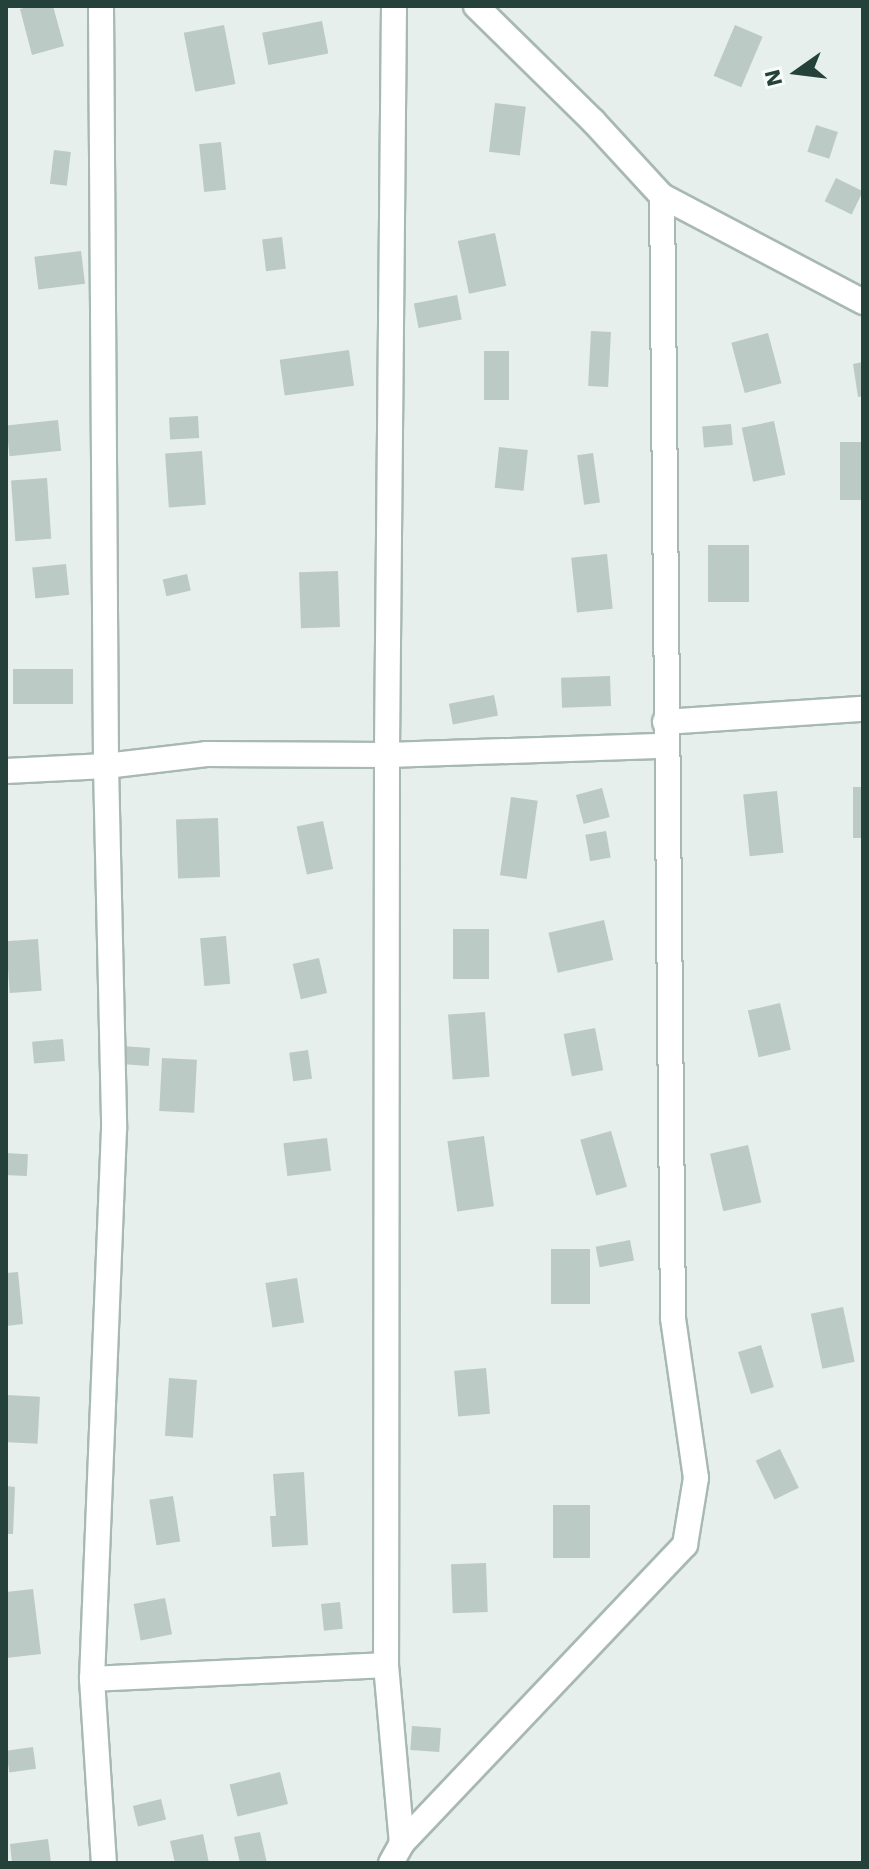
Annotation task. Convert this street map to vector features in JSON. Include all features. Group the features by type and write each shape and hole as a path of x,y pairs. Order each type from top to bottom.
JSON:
{"street":[{"path":"101,6 106,766 114,1129 92,1679 104,1863"},
{"path":"394,6 387,755 386,1665 397,1853"},
{"path":"476,6 662,196 863,302"},
{"path":"397,1853 685,1545 696,1478 673,1318 662,196"},
{"path":"6,771 106,766 206,754 387,755 665,734 863,709"},
{"path":"92,1679 386,1665"}],"building":[{"path":"53,6 64,46 32,55 20,9"},
{"path":"322,21 328,53 268,65 262,33"},
{"path":"224,25 235,84 195,92 184,33"},
{"path":"735,25 763,37 741,87 714,76"},
{"path":"495,103 526,107 520,155 489,152"},
{"path":"816,125 838,132 829,159 807,152"},
{"path":"221,142 226,190 204,192 199,144"},
{"path":"54,150 71,152 67,186 50,184"},
{"path":"836,178 863,191 852,215 825,201"},
{"path":"495,233 506,286 469,294 458,241"},
{"path":"282,237 286,269 266,271 262,239"},
{"path":"81,251 85,284 38,289 34,257"},
{"path":"457,295 462,320 419,328 414,303"},
{"path":"591,331 611,332 608,387 588,386"},
{"path":"768,333 781,383 745,393 731,343"},
{"path":"349,350 354,386 285,395 280,360"},
{"path":"484,351 509,351 509,400 484,400"},
{"path":"863,362 863,396 858,397 853,364"},
{"path":"198,416 199,438 170,439 169,418"},
{"path":"58,420 61,451 10,456 6,425"},
{"path":"774,421 785,475 753,482 742,428"},
{"path":"731,424 733,445 704,447 702,427"},
{"path":"840,442 863,442 863,500 840,500"},
{"path":"499,447 528,450 524,491 495,488"},
{"path":"202,451 206,505 169,507 165,454"},
{"path":"593,453 600,503 584,505 577,455"},
{"path":"47,478 51,539 15,541 11,481"},
{"path":"708,545 749,545 749,602 708,602"},
{"path":"607,554 613,609 577,612 571,558"},
{"path":"66,564 69,595 35,598 32,568"},
{"path":"338,571 340,627 301,628 299,572"},
{"path":"187,574 191,591 166,596 163,580"},
{"path":"13,669 73,669 73,704 13,704"},
{"path":"610,676 611,706 562,708 561,678"},
{"path":"494,695 498,716 453,724 449,704"},
{"path":"853,787 863,787 863,838 853,838"},
{"path":"602,788 610,817 584,824 576,795"},
{"path":"777,791 783,853 750,856 743,795"},
{"path":"511,797 538,801 527,879 500,875"},
{"path":"218,818 220,877 178,878 176,819"},
{"path":"323,821 333,869 307,875 297,827"},
{"path":"606,831 611,858 590,861 585,835"},
{"path":"604,920 613,960 558,973 548,933"},
{"path":"453,929 489,929 489,979 453,979"},
{"path":"226,936 230,984 204,986 200,938"},
{"path":"38,939 42,991 10,993 6,941"},
{"path":"319,958 327,993 301,999 293,964"},
{"path":"780,1003 791,1050 759,1057 748,1010"},
{"path":"485,1012 490,1077 453,1079 448,1015"},
{"path":"595,1028 603,1070 572,1076 564,1034"},
{"path":"63,1039 65,1061 34,1064 32,1042"},
{"path":"122,1046 150,1048 149,1066 121,1064"},
{"path":"308,1050 312,1079 293,1081 289,1053"},
{"path":"162,1058 197,1060 194,1113 159,1111"},
{"path":"611,1131 627,1187 596,1196 580,1140"},
{"path":"484,1136 494,1206 457,1211 447,1141"},
{"path":"327,1138 331,1171 287,1176 283,1143"},
{"path":"748,1145 761,1202 723,1211 710,1154"},
{"path":"6,1153 28,1154 27,1176 6,1175"},
{"path":"630,1240 634,1261 600,1267 596,1247"},
{"path":"551,1249 590,1249 590,1304 551,1304"},
{"path":"18,1272 23,1324 6,1326 6,1273"},
{"path":"297,1278 304,1322 272,1327 265,1283"},
{"path":"843,1307 855,1362 822,1369 811,1314"},
{"path":"761,1345 774,1387 751,1394 738,1352"},
{"path":"486,1368 490,1414 458,1417 454,1371"},
{"path":"169,1378 197,1380 193,1438 165,1436"},
{"path":"6,1395 40,1397 37,1444 6,1442"},
{"path":"780,1449 799,1488 775,1499 756,1461"},
{"path":"304,1472 308,1545 272,1547 270,1516 276,1516 273,1474"},
{"path":"6,1486 15,1487 13,1534 6,1534"},
{"path":"173,1496 180,1541 156,1545 149,1500"},
{"path":"553,1505 590,1505 590,1558 553,1558"},
{"path":"486,1563 488,1612 453,1613 451,1564"},
{"path":"33,1589 41,1654 6,1658 6,1592"},
{"path":"165,1598 172,1634 141,1640 134,1604"},
{"path":"340,1602 343,1629 324,1631 321,1604"},
{"path":"412,1726 441,1728 439,1752 410,1750"},
{"path":"33,1747 36,1769 9,1773 6,1751"},
{"path":"280,1772 288,1804 238,1817 230,1785"},
{"path":"161,1799 166,1819 138,1826 133,1806"},
{"path":"260,1832 267,1863 240,1863 234,1837"},
{"path":"203,1834 209,1863 175,1863 170,1841"},
{"path":"48,1839 51,1863 12,1863 10,1844"}]}
